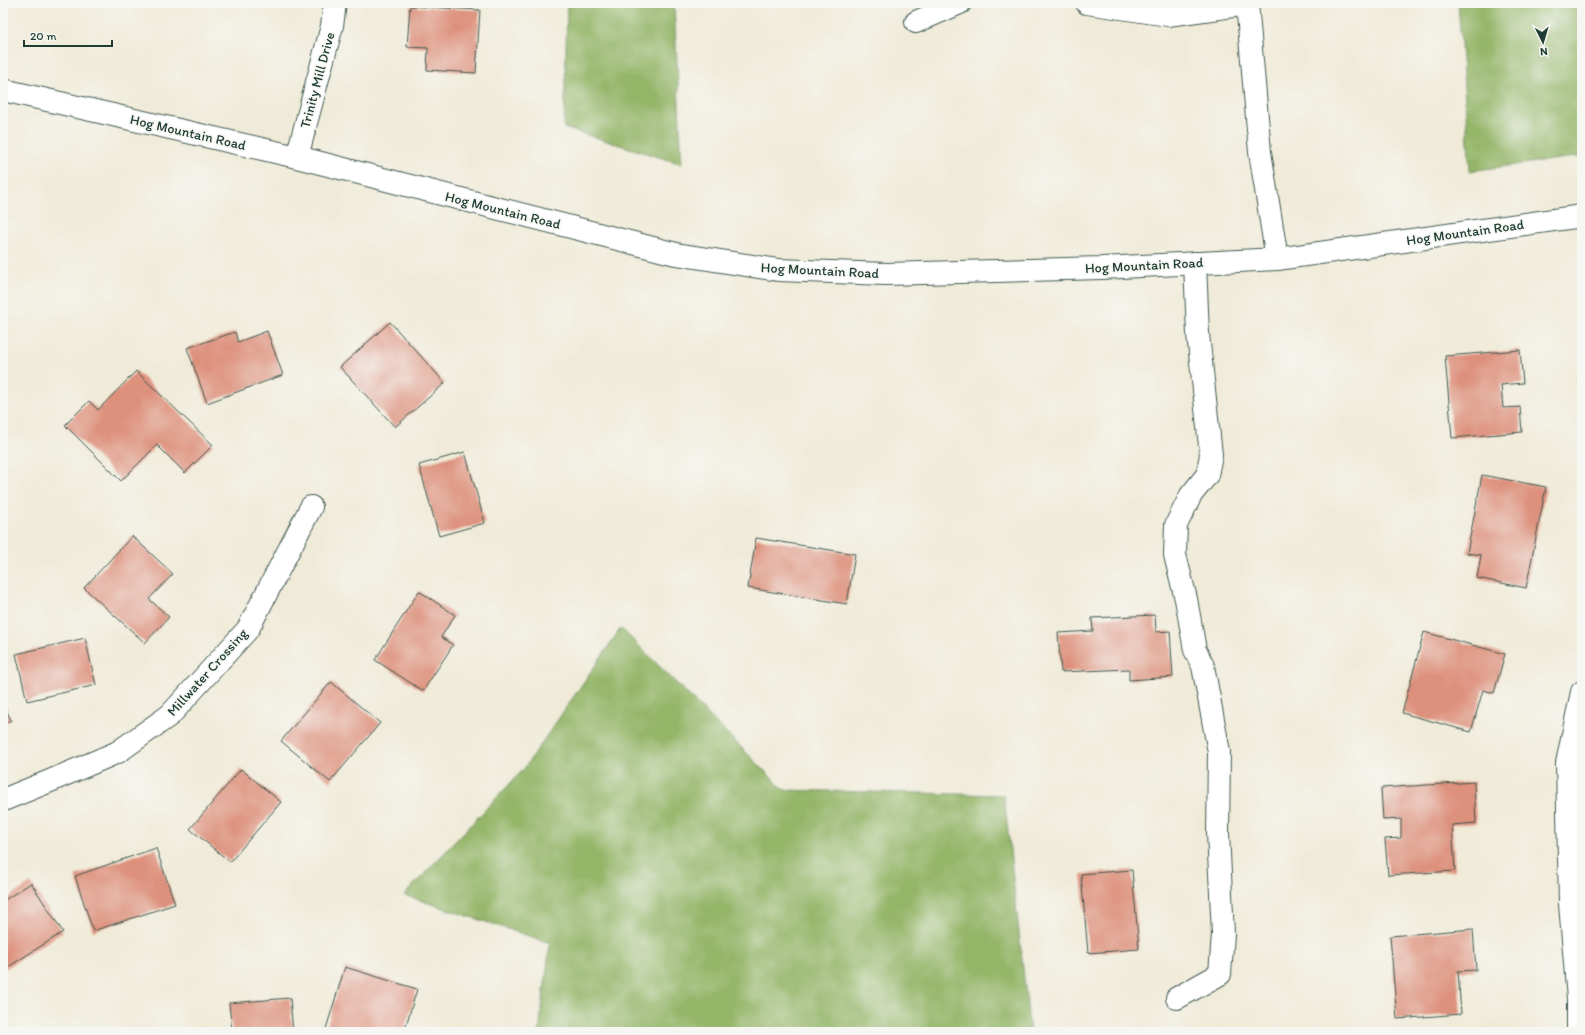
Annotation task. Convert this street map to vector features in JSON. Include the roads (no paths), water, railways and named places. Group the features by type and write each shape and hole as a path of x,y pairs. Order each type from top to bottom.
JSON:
{"street":[{"name":"Trinity Mill Drive","path":"297,157 332,26 335,3"},
{"path":"916,22 960,3"},
{"path":"1087,3 1168,15 1247,4 1260,152 1277,260"},
{"name":"Hog Mountain Road","path":"3,90 297,157 676,254 778,270 886,274 1102,268 1277,260 1582,216"},
{"path":"1177,998 1220,974 1223,934 1218,833 1219,752 1203,666 1196,650 1175,555 1176,525 1191,495 1207,475 1211,455 1198,334 1195,263"},
{"name":"Millwater Crossing","path":"3,800 50,782 118,752 170,715 248,629 311,507"},
{"path":"1578,1032 1578,999 1570,904 1567,763 1582,692"}]}
